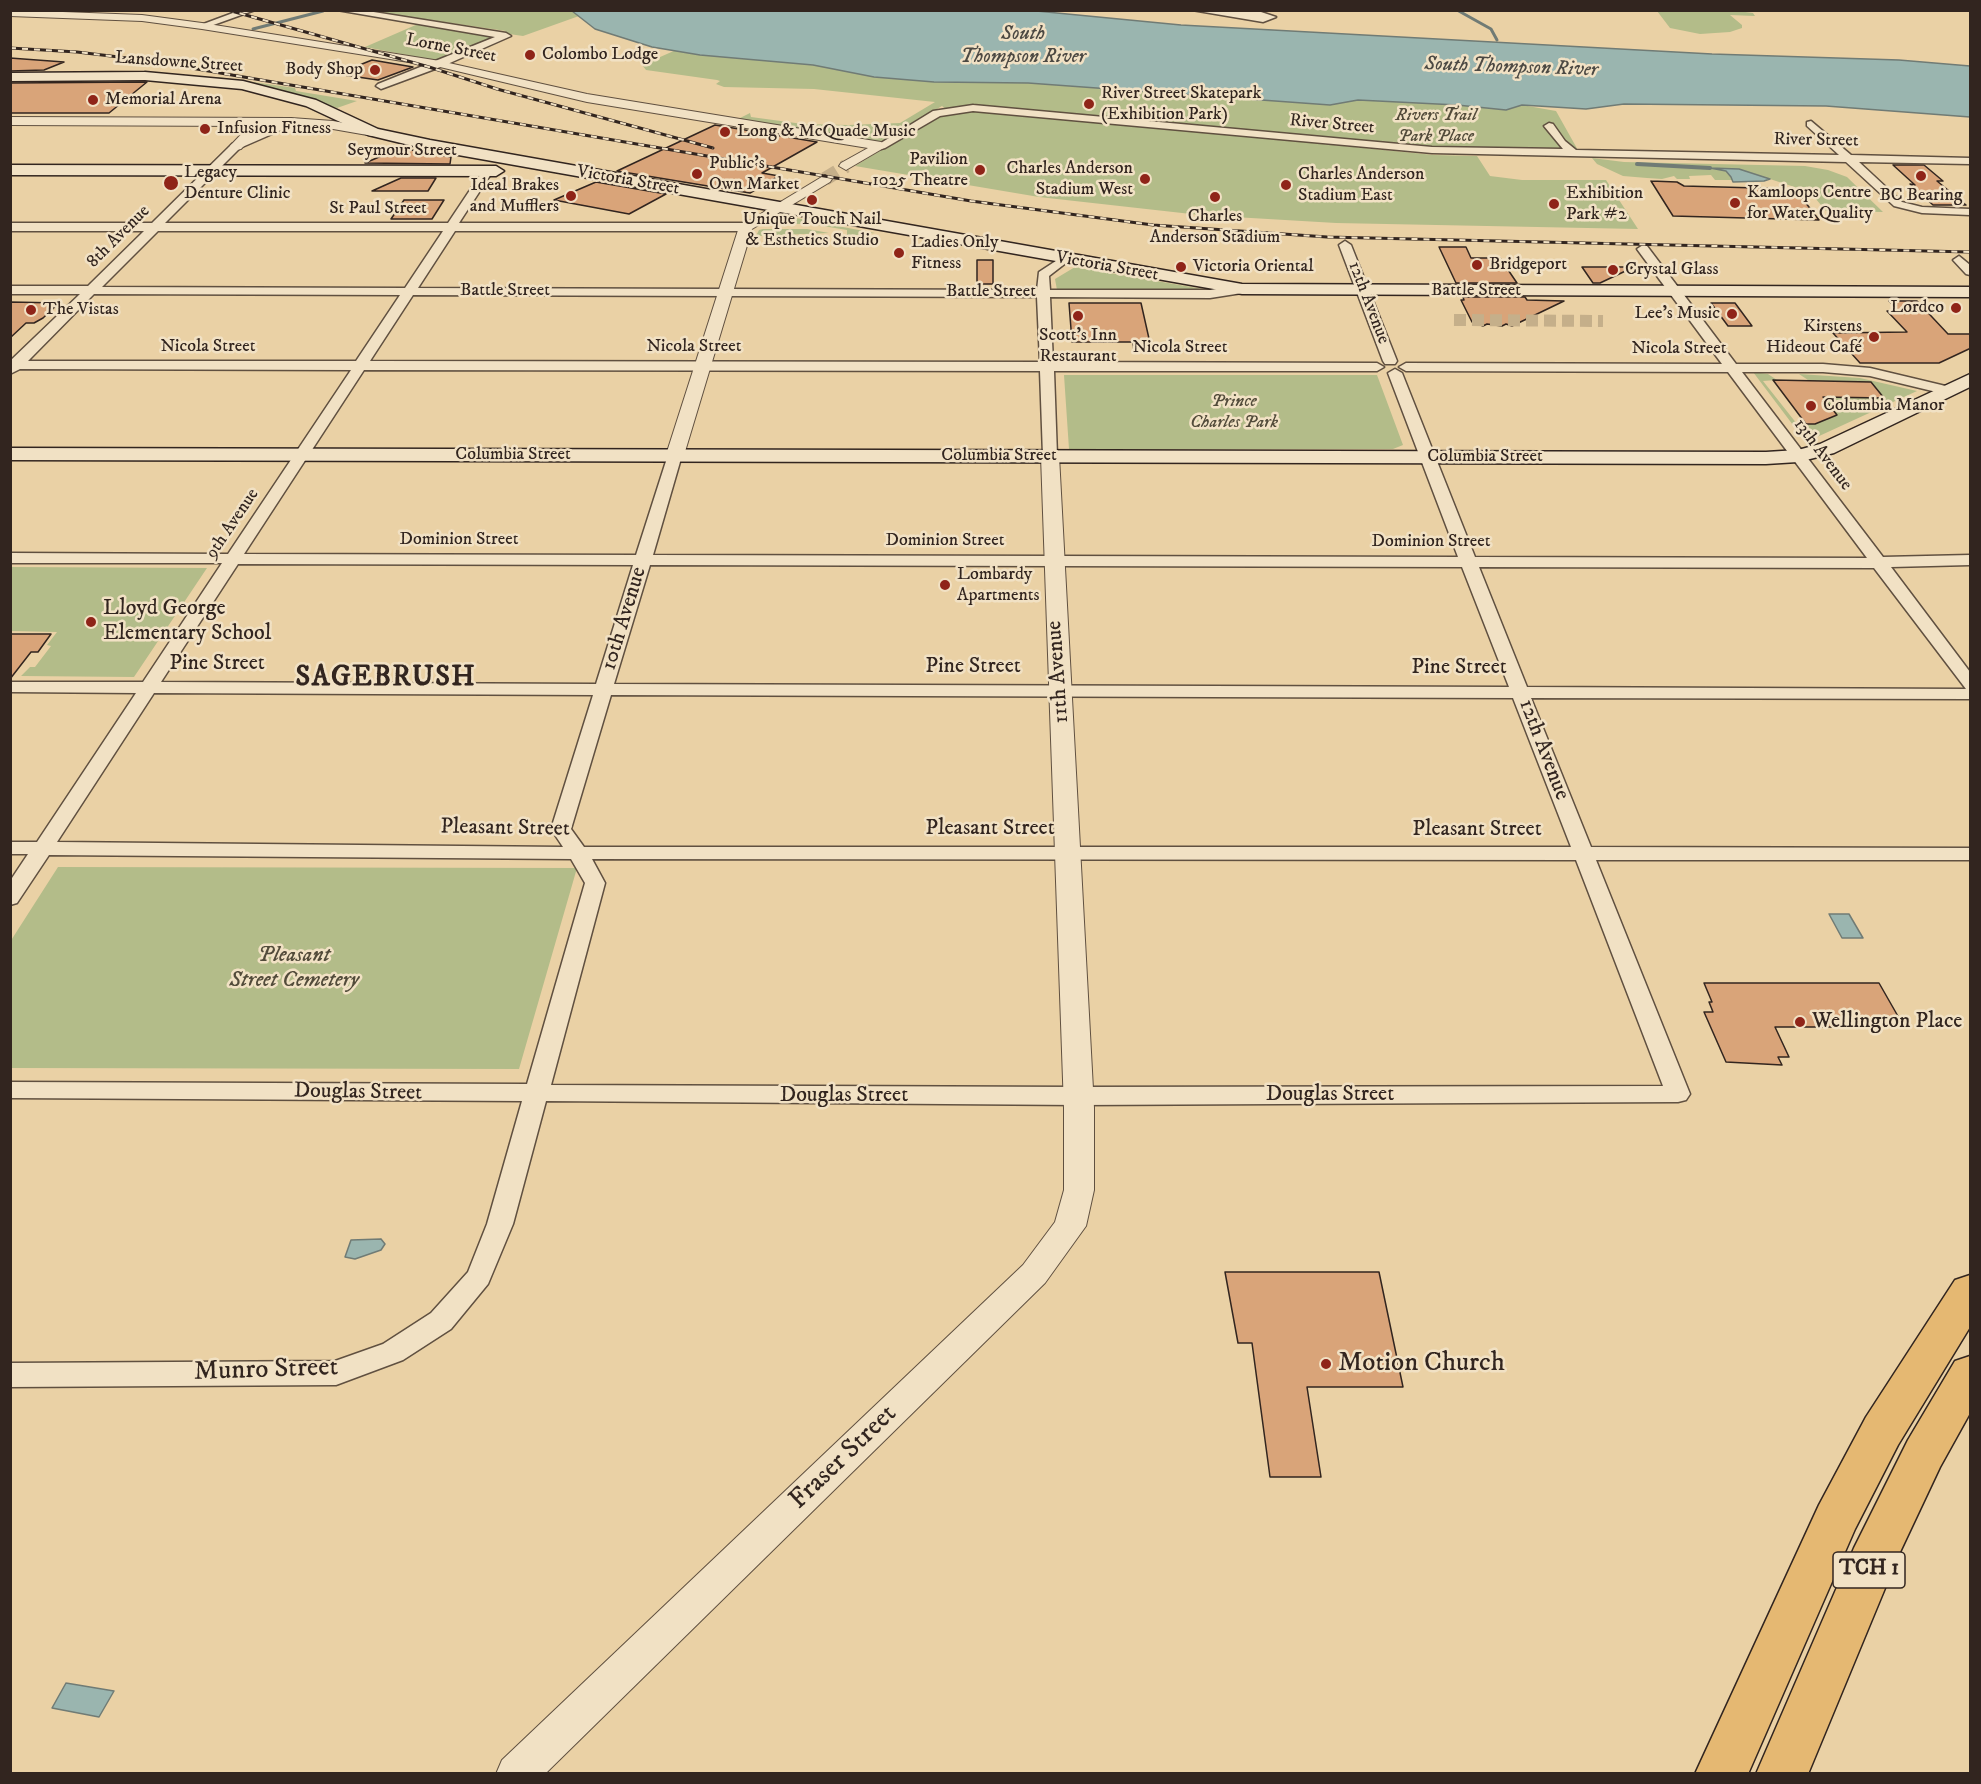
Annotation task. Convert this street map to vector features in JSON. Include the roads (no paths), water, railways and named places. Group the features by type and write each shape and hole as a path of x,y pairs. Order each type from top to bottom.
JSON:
{"highway":[{"name":"TCH 1","path":"1721,1773 1836,1520 1882,1431 1971,1292"},
{"name":"TCH 1","path":"1782,1773 1878,1548 1924,1454 1971,1374"}],"main road":[{"name":"Lansdowne Street","path":"10,77 145,76 243,85 279,92 311,103 373,132"},
{"name":"Victoria Street","path":"373,132 576,172 1242,289"},
{"name":"Seymour Street","path":"10,170 576,172"},
{"name":"Battle Street","path":"1242,289 1971,291"},
{"name":"Columbia Street","path":"10,454 1798,456 1827,449 1971,380"}],"street":[{"path":"202,26 251,10"},
{"path":"341,10 506,36 381,86"},
{"path":"1197,10 1230,13"},
{"name":"Lorne Street","path":"10,13 42,12 142,18 202,26 440,64 587,99 881,146"},
{"name":"River Street","path":"881,146 937,113 973,108 1432,150 1971,161"},
{"name":"Victoria Street","path":"10,121 261,121 333,124 373,132"},
{"path":"236,146 261,121"},
{"name":"8th Avenue","path":"13,367 236,146 291,122"},
{"path":"1811,124 1898,204 1910,209 1971,212"},
{"path":"1549,126 1561,143 1574,153"},
{"path":"846,166 881,146"},
{"name":"9th Avenue","path":"10,898 488,171"},
{"path":"746,227 825,179"},
{"name":"St Paul Street","path":"10,226 746,227"},
{"name":"10th Avenue","path":"536,1095 595,883 561,829 746,227"},
{"name":"12th Avenue","path":"1345,245 1428,457 1445,507 1469,562 1678,1094"},
{"name":"13th Avenue","path":"1643,249 1677,291 1730,367 1971,684"},
{"name":"11th Avenue","path":"1065,259 1043,275 1053,560 1079,1096"},
{"path":"1959,260 1971,271"},
{"name":"Battle Street","path":"10,290 1210,294 1242,289"},
{"name":"Nicola Street","path":"13,367 360,365 1730,367 1855,370 1949,391"},
{"name":"Dominion Street","path":"10,558 1879,563 1971,560"},
{"name":"Pine Street","path":"10,687 1971,694"},
{"name":"Pleasant Street","path":"10,848 578,853 1971,854"},
{"name":"Douglas Street","path":"10,1090 536,1095 1678,1094"},
{"name":"Munro Street","path":"10,1375 336,1373 393,1352 441,1321 479,1277 500,1224 536,1095"},
{"name":"Fraser Street","path":"516,1773 1034,1274 1070,1227 1079,1190 1079,1096"}],"water":[{"name":"South Thompson River","path":"1026,10 1181,25 1712,54 1899,60 1970,66 1970,117 1826,106 1624,104 1586,109 1522,105 1506,110 1358,100 1330,105 1028,83 934,82 874,77 813,65 700,55 652,47 595,29 572,11"},
{"path":"1710,168 1739,169 1770,179 1733,182 1726,171"},
{"path":"1829,914 1849,914 1863,938 1842,938"},
{"path":"381,1239 385,1244 381,1250 355,1259 345,1257 351,1240"},
{"path":"66,1683 114,1691 99,1717 52,1708"}],"waterway":[{"path":"1457,10 1491,29 1497,40"},
{"path":"253,29 323,11"},
{"path":"1637,164 1710,168"}],"tunnel":[{"path":"825,179 846,166"},
{"path":"1454,320 1603,321"}],"railway":[{"path":"228,10 429,67 497,89 713,148"},
{"path":"10,48 77,52 144,60 971,201 1153,225 1327,237 1970,252"}],"place":[{"name":"Colombo Lodge","path":"530,55"},
{"name":"Body Shop","path":"375,70"},
{"name":"Memorial Arena","path":"93,100"},
{"name":"River Street Skatepark (Exhibition Park)","path":"1089,104"},
{"name":"Infusion Fitness","path":"205,129"},
{"name":"Long & McQuade Music","path":"725,132"},
{"name":"Pavilion 1025 Theatre","path":"980,170"},
{"name":"Public's Own Market","path":"697,174"},
{"name":"BC Bearing","path":"1921,176"},
{"name":"Charles Anderson Stadium West","path":"1145,179"},
{"name":"Legacy Denture Clinic","path":"171,183"},
{"name":"Charles Anderson Stadium East","path":"1286,185"},
{"name":"Ideal Brakes and Mufflers","path":"571,196"},
{"name":"Charles Anderson Stadium","path":"1215,197"},
{"name":"Unique Touch Nail & Esthetics Studio","path":"812,200"},
{"name":"Kamloops Centre for Water Quality","path":"1735,203"},
{"name":"Exhibition Park #2","path":"1554,204"},
{"name":"Ladies Only Fitness","path":"899,253"},
{"name":"Bridgeport","path":"1477,265"},
{"name":"Victoria Oriental","path":"1181,267"},
{"name":"Crystal Glass","path":"1613,270"},
{"name":"Lordco","path":"1956,308"},
{"name":"The Vistas","path":"31,310"},
{"name":"Lee's Music","path":"1732,314"},
{"name":"Scott's Inn Restaurant","path":"1078,316"},
{"name":"Kirstens Hideout Café","path":"1874,337"},
{"name":"Columbia Manor","path":"1811,406"},
{"name":"Lombardy Apartments","path":"945,585"},
{"name":"Lloyd George Elementary School","path":"91,622"},
{"name":"Wellington Place","path":"1800,1022"},
{"name":"Motion Church","path":"1326,1364"}],"district":[{"name":"SAGEBRUSH","path":"386,679"}],"park label":[{"name":"Rivers Trail Park Place","path":"1436,126"},
{"name":"Prince Charles Park","path":"1234,412"},
{"name":"Pleasant Street Cemetery","path":"294,968"}]}
